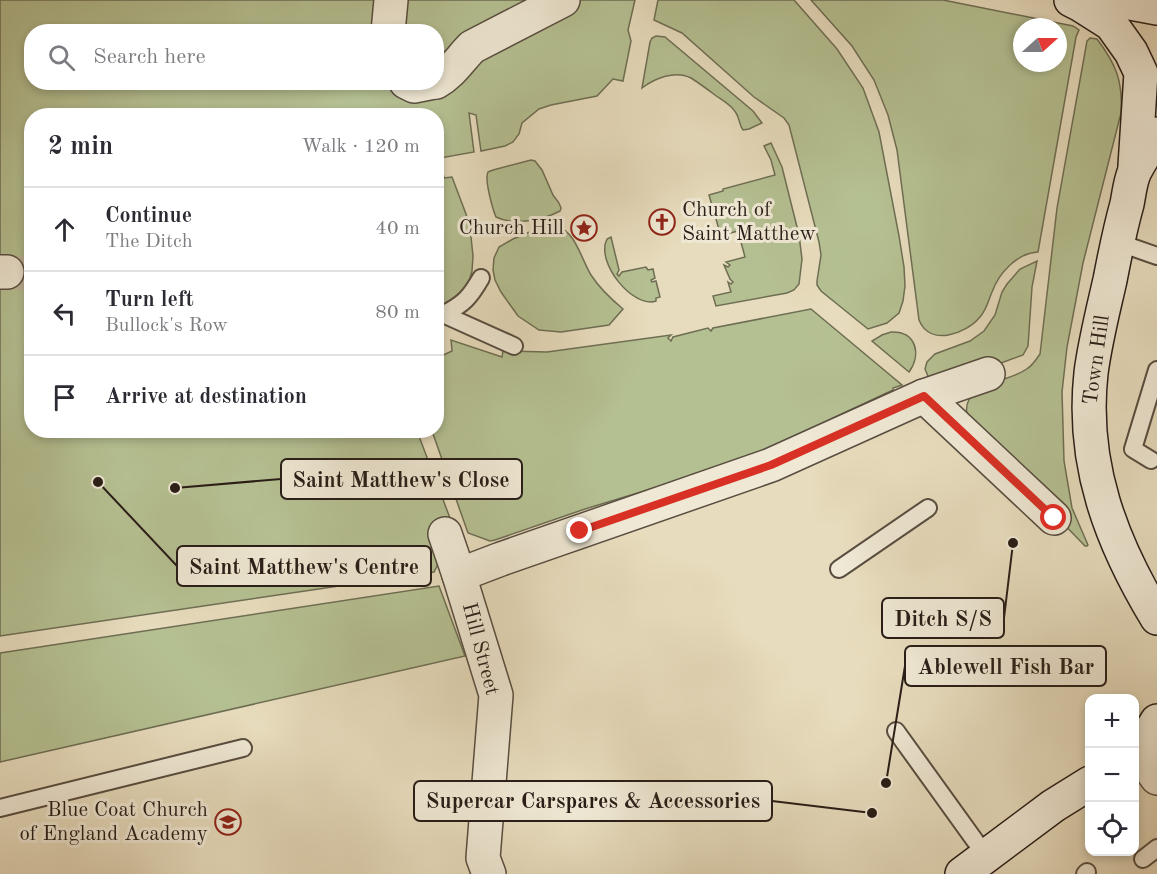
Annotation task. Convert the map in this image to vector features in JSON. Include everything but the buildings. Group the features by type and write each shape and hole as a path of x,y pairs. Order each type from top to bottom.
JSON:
{"street":[{"path":"389,24 391,0"},
{"path":"444,75 450,73 472,47 563,0"},
{"path":"1071,0 1111,24 1131,52 1142,75 1134,174"},
{"path":"1114,0 1157,9"},
{"name":"Town Hill","path":"1157,134 1134,174 1117,242 1091,373 1089,405 1090,438 1096,476 1107,515 1119,549 1157,618"},
{"path":"459,575 771,465 924,396 988,374"},
{"path":"924,396 1054,518"},
{"name":"Hill Street","path":"445,534 496,695 483,858 489,874"},
{"path":"1157,721 1143,747 1157,778"},
{"path":"974,865 1053,806 1085,786"}],"lane":[{"path":"1117,242 1157,256"},
{"path":"444,311 466,300 482,278"},
{"path":"444,315 514,346"},
{"path":"1151,459 1133,449 1157,369"},
{"path":"839,569 928,508"},
{"path":"896,731 974,865"},
{"path":"0,808 243,748"},
{"path":"1143,859 1157,848"}],"green space":[{"path":"0,0 635,0 628,30 631,41 623,81 613,79 597,96 539,109 522,123 519,134 513,142 481,151 476,115 469,113 474,152 444,157 444,108 24,108 24,438 420,438 453,526 429,535 439,562 434,572 0,636"},
{"path":"658,0 794,0 837,49 863,88 879,132 899,236 904,267 903,301 899,313 887,323 868,329 821,291 817,285 821,255 819,242 789,125 784,118 754,97 682,33 654,20"},
{"path":"811,0 943,0 1033,18 1013,18 1013,72 1067,72 1067,25 1079,30 1038,252 1023,256 1004,271 982,314 974,323 957,333 939,335 931,333 919,320 897,150 888,115 874,80 852,46"},
{"path":"656,36 665,37 753,111 762,123 743,130 737,115 729,105 685,76 665,76 642,88 650,42"},
{"path":"1090,38 1097,39 1117,73 1121,91 1121,113 1083,263 1067,347 1062,392 1064,461 1072,508 1088,545 1085,546 967,415 967,404 971,396 979,390 1020,373 1032,365 1040,354 1057,208 1087,41"},
{"path":"771,143 782,167 799,235 802,259 799,284 787,293 716,306 713,296 731,292 728,282 731,284 733,282 724,265 728,267 730,265 726,262 745,257 738,231 723,235 723,232 720,233 714,212 718,209 713,209 709,195 775,175 764,146"},
{"path":"531,160 535,161 542,170 559,203 560,211 528,221 503,220 496,217 488,187 488,172"},
{"path":"452,177 466,214 473,256 472,271 466,292 449,305 444,318 444,178"},
{"path":"557,227 569,234 594,280 623,309 609,325 561,332 539,330 518,316 501,292 493,270 494,258 499,247 537,229"},
{"path":"611,237 619,270 617,274 619,276 622,272 646,267 648,270 653,269 655,278 651,280 656,281 660,297 656,298 656,301 647,302 637,298 618,282 606,260 607,239"},
{"path":"1037,261 1032,287 1028,346 1023,355 1001,363 988,364 932,386 925,369 927,362 935,354 970,341 984,331 995,315 1007,284 1020,269"},
{"path":"811,309 902,385 767,449 687,478 585,509 495,540 490,541 468,533 434,438 444,438 444,355 452,351 451,340 502,357 503,351 547,352 671,335 668,338 671,341 673,337 708,328 711,331 713,328"},
{"path":"891,332 906,335 914,345 915,358 909,372 872,341"},
{"path":"439,586 465,656 0,762 0,653"}],"tunnel":[{"path":"7,272 24,273"}],"place":[{"name":"Church of Saint Matthew","path":"662,222"},
{"name":"Church Hill","path":"584,228"},
{"name":"Saint Matthew's Centre","path":"98,482"},
{"name":"Saint Matthew's Close","path":"175,488"},
{"name":"Ditch S/S","path":"1013,543"},
{"name":"Ablewell Fish Bar","path":"886,783"},
{"name":"Supercar Carspares & Accessories","path":"872,813"},
{"name":"Blue Coat Church of England Academy","path":"228,822"}],"route":[{"path":"580,531 771,465 924,396 1054,518"}]}
